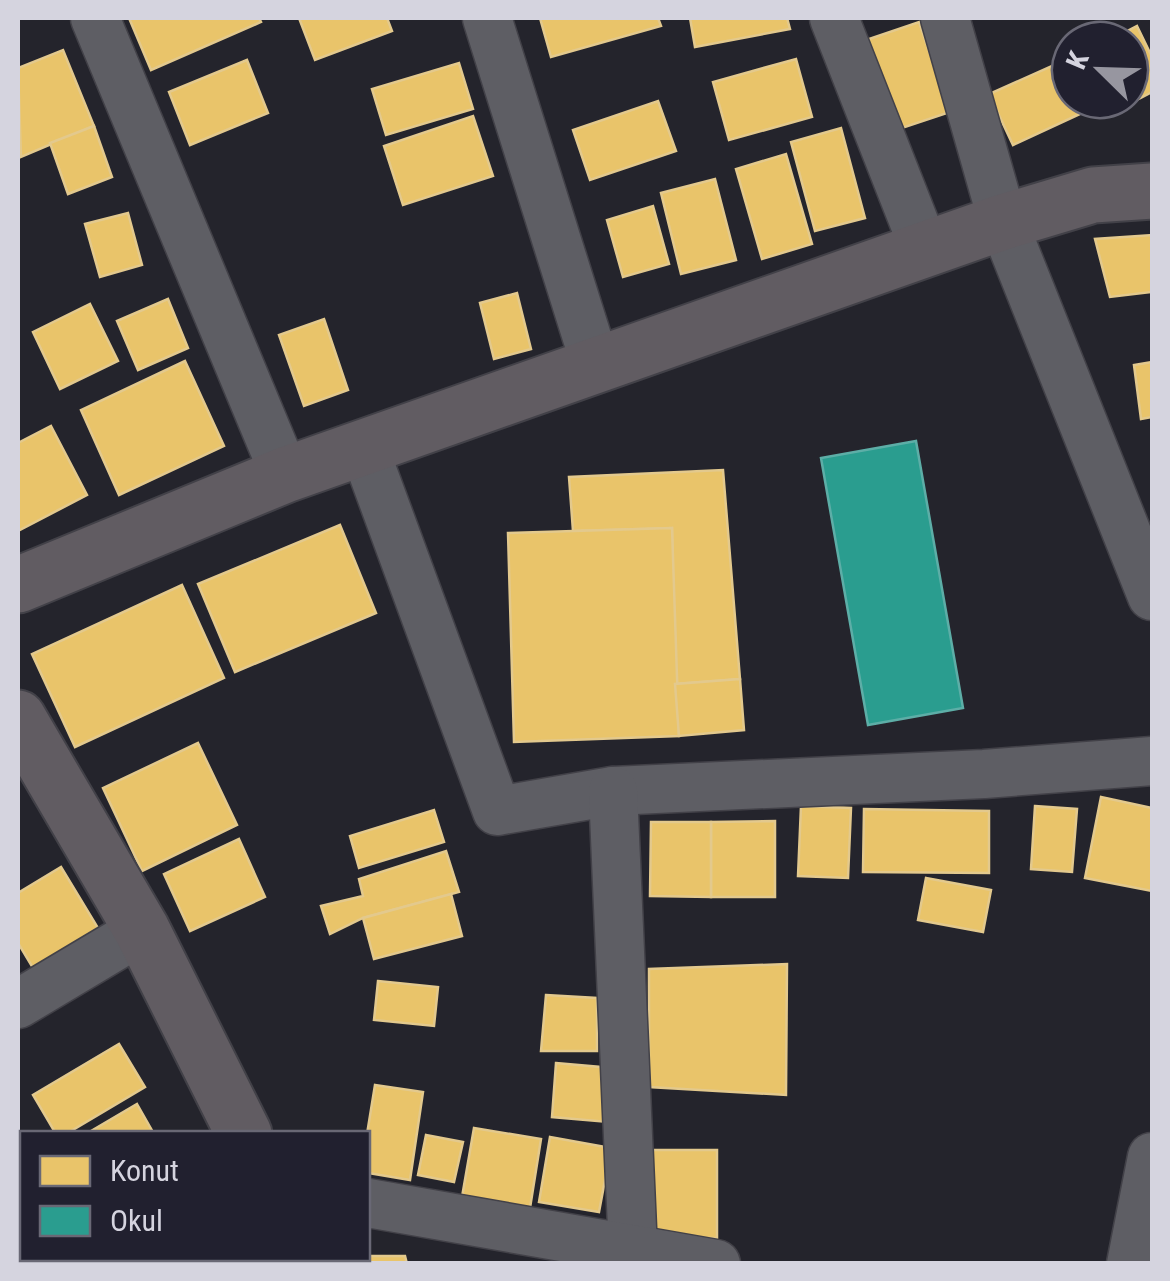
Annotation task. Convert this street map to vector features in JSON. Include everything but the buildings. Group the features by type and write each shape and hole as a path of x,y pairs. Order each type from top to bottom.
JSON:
{"main road":[{"path":"18,585 286,476 1002,222 1093,195 1152,191"},
{"path":"18,718 142,930 242,1131"}],"street":[{"path":"96,18 286,476"},
{"path":"487,18 596,366"},
{"path":"834,18 925,250"},
{"path":"944,18 1002,222 1152,596"},
{"path":"365,451 496,811 613,790 984,774 1152,761"},
{"path":"613,790 633,1252"},
{"path":"18,1004 142,930"},
{"path":"1131,1264 1152,1157"},
{"path":"370,1203 716,1264"}]}
